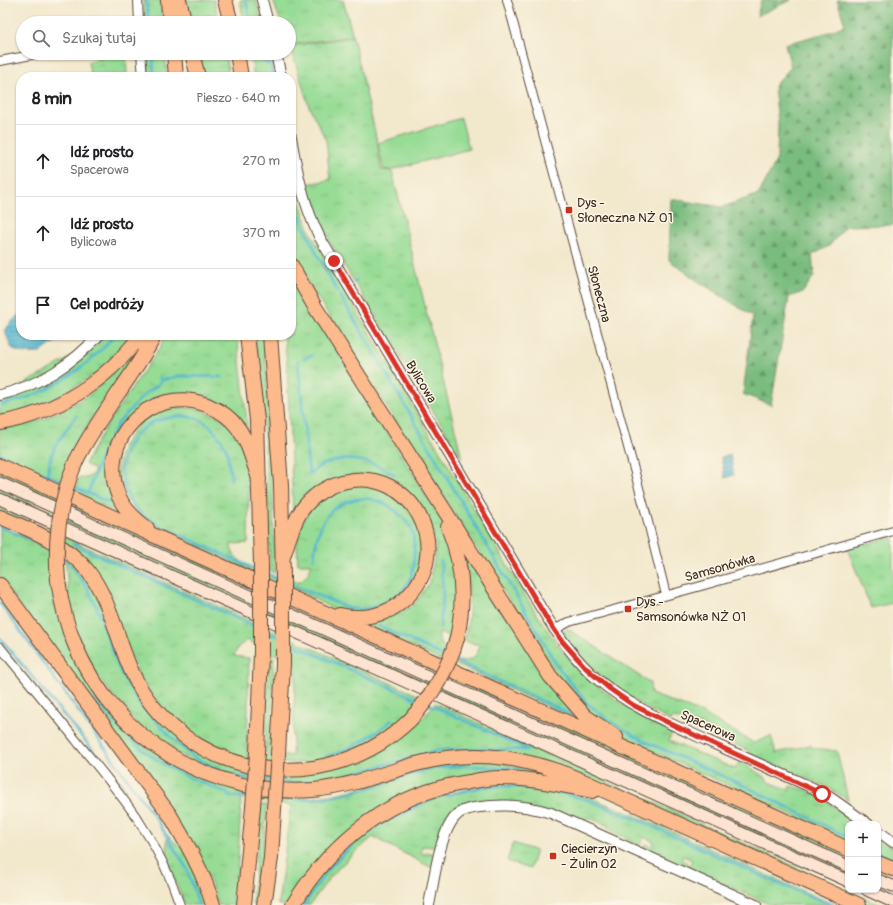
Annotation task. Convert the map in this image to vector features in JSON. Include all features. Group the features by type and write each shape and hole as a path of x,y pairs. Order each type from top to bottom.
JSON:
{"highway":[{"path":"168,0 169,16"},
{"path":"179,0 183,16"},
{"path":"226,0 229,16"},
{"path":"175,60 176,72"},
{"path":"194,60 197,72"},
{"path":"238,60 240,72"},
{"path":"296,273 550,676 585,716 656,762"},
{"path":"0,423 40,412 77,395 110,370 137,340"},
{"path":"152,340 141,360 94,427 76,460 66,490 56,547 58,580 63,608 73,641 87,670 103,694 128,724 143,736 169,755 201,772 249,787 282,791 326,789 435,760 464,756 493,756 520,760 550,768 619,797 859,905"},
{"path":"244,905 257,753 261,652 262,564 256,406 248,340"},
{"path":"264,905 271,858 283,664 281,485 270,340"},
{"path":"162,540 138,522 128,511 120,498 115,485 114,475 114,464 120,439 132,422 151,408 160,403 186,400 199,402 221,412 238,428 243,436 259,479"},
{"path":"0,466 845,848"},
{"path":"0,516 51,541 81,564 92,577 100,591 128,664 147,698 161,716 179,732 212,753 238,764 269,770 292,770 320,767 340,762 366,752 389,738 410,720 423,704 438,683 449,662 457,638 461,612 461,577 458,556 447,524 424,478"},
{"path":"283,557 294,524 300,512 314,496 333,485 355,480 378,482 398,492 410,502 417,511 424,527 428,551 423,574 410,594 386,612 372,616 352,617 320,610"},
{"path":"0,585 170,815 193,854 213,905"},
{"path":"293,905 304,887 320,866 360,827 402,802 427,791 457,784 499,778 550,783 619,797"},
{"path":"881,864 893,869"}],"main road":[{"path":"0,483 845,865"},
{"path":"0,499 845,880"},
{"path":"881,881 893,886"},
{"path":"874,893 893,902"}],"street":[{"path":"138,0 139,16"},
{"path":"262,0 266,16"},
{"name":"Słoneczna","path":"507,0 645,510 666,595"},
{"path":"0,61 16,58"},
{"path":"142,60 143,72"},
{"path":"277,60 280,72"},
{"name":"Bylicowa","path":"296,175 307,209 324,246 554,630"},
{"path":"0,394 27,386 54,372 76,357 95,340"},
{"name":"Samsonówka","path":"554,630 569,622 893,531"},
{"name":"Spacerowa","path":"554,630 569,650 592,674 633,705 671,724 813,788 831,798 864,821"},
{"path":"0,647 117,789 137,816 161,857 180,905"},
{"path":"429,905 442,844 452,820 460,813 468,809 503,805 528,807 552,813 756,905"},
{"path":"881,833 893,842"}],"green space":[{"path":"143,0 160,0 162,16 144,16"},
{"path":"186,0 214,0 217,16 190,16"},
{"path":"240,0 256,0 261,16 243,16"},
{"path":"273,0 343,0 353,36 296,44 296,16 279,16"},
{"path":"761,0 791,0 757,16"},
{"path":"837,0 893,0 893,225 846,226 829,246 812,255 814,276 803,292 789,297 771,405 743,394 753,316 699,282 669,260 671,199 722,207 759,194 777,159 778,123 774,86 791,67 785,44 829,32 845,25"},
{"path":"353,37 377,141 381,170 392,171 462,458 330,242 313,205 307,184 330,180 326,140 309,106 294,60 296,60 296,45"},
{"path":"93,60 126,60 127,72 90,72 88,62"},
{"path":"147,60 166,60 167,72 148,72"},
{"path":"200,60 226,60 228,72 203,72"},
{"path":"251,60 272,60 275,72 253,72"},
{"path":"461,118 469,149 391,170 383,169 378,143"},
{"path":"296,192 310,232 531,605 554,639 580,672 615,699 642,717 672,732 669,741 735,769 740,762 766,778 767,781 789,790 790,786 806,790 820,797 856,821 845,821 845,840 654,752 603,725 585,710 561,681 302,273 296,261"},
{"path":"296,283 443,523 459,583 453,638 439,633 441,643 444,647 449,649 444,662 369,626 400,613 410,607 418,599 429,583 436,550 434,536 428,517 413,498 362,475 293,510 287,363 285,340 296,340"},
{"path":"101,340 129,340 97,373 48,403 0,417 0,398"},
{"path":"163,340 238,340 248,431 234,415 214,400 194,394 178,394 113,442 124,515 73,494 79,478 88,477 95,470 85,464 93,448 111,418 161,346"},
{"path":"256,340 264,340 272,470 275,573 270,571 266,453"},
{"path":"141,345 76,444 62,480 0,457 0,428 14,427 41,420 89,395"},
{"path":"176,407 203,411 223,421 236,435 244,453 248,474 249,496 248,543 231,544 233,553 240,561 266,574 285,580 301,581 307,575 312,564 298,564 297,545 301,526 306,515 313,506 327,494 354,485 380,488 398,497 414,517 422,544 419,571 393,604 354,613 331,608 300,591 248,570 145,521 124,497 119,477 119,461 123,446 142,420 157,412"},
{"path":"0,470 845,851 845,857 0,475"},
{"path":"0,489 845,870 845,876 0,493"},
{"path":"0,508 424,698 418,706 380,738 322,763 270,763 223,753 177,725 142,682 97,575 0,511","holes":["247,640 296,665 292,756 247,755 249,658 234,656 238,647"]},
{"path":"0,526 50,551 51,568 103,705 118,722 151,751 168,762 202,779 244,792 295,799 331,795 366,787 434,765 476,761 504,763 570,781 532,776 402,796 288,905 278,905 291,805 241,798 235,905 218,905 210,880 68,673 0,578"},
{"path":"893,537 893,603 871,608 847,548"},
{"path":"461,547 592,727 457,665 458,661 466,661 473,658 480,645 464,641 469,617 469,594 467,570"},
{"path":"65,556 85,575 100,602 123,665 191,747 301,774 415,724 426,715 435,703 845,889 845,893 854,893 880,905 869,905 818,881 504,752 329,784 292,786 235,778 195,763 166,747 135,722 94,672 75,626 69,599"},
{"path":"567,628 650,683 651,694 702,713 754,743 771,736 776,753 811,745 812,748 837,751 848,800 827,787 751,755 749,751 728,741 713,732 713,730 692,721 673,718 670,721 630,698 601,677 579,654 564,637 565,630"},
{"path":"269,656 274,658 270,754 265,752"},
{"path":"496,783 566,790 591,798 651,822 835,905 771,905 688,868 692,860 683,856 681,860 688,863 685,867 643,848 645,844 651,847 654,842 644,837 639,846 608,828 609,826 587,817 586,820 494,801 470,803 458,808 446,819 441,829 436,847 422,846 421,853 426,854 426,852 434,854 432,868 373,837 339,868 324,885 310,905 297,905 306,889 358,833 418,800"},
{"path":"261,805 267,805 258,905 252,905"},
{"path":"167,835 187,852 208,905 185,905 167,860"},
{"path":"881,838 893,847 893,863 881,857"},
{"path":"513,843 536,851 530,869 507,861"}],"water":[{"path":"16,317 16,340 57,340 40,353 25,353 16,351 11,347 5,331"},
{"path":"730,455 734,475 725,478 721,457"}],"waterway":[{"path":"146,0 148,16"},
{"path":"246,0 249,16"},
{"path":"153,60 154,72"},
{"path":"262,60 271,66 272,72"},
{"path":"296,207 311,242 335,287 558,667 587,703 610,721 644,741 745,786 845,836"},
{"path":"354,283 357,280"},
{"path":"0,405 33,395 64,380 91,359 110,340"},
{"path":"304,359 312,355"},
{"path":"298,361 309,474 322,465 341,460 350,460 369,463 395,475"},
{"path":"159,378 162,380 180,376 222,377"},
{"path":"88,493 101,457 118,423 146,393 158,385 162,380"},
{"path":"47,475 51,456 57,443 76,416"},
{"path":"231,480 227,451 222,441 209,425 197,418 181,416 152,422 135,435 125,453 121,468 125,489 132,504 144,516 165,528 257,570"},
{"path":"0,454 63,482"},
{"path":"72,486 110,503"},
{"path":"287,583 353,609 363,609 381,604 400,593 409,581 412,574 414,557 413,533 403,518 391,507 370,499 354,499 338,506 331,511 326,518 316,541 314,559"},
{"path":"0,527 34,540 52,552"},
{"path":"73,544 256,627"},
{"path":"61,558 69,563 88,589 98,610 119,669 141,706 177,743 196,759 239,777 251,778"},
{"path":"440,628 443,595 441,561"},
{"path":"265,573 279,579"},
{"path":"0,603 157,820 187,869 199,905"},
{"path":"379,626 446,657"},
{"path":"266,632 278,637"},
{"path":"0,638 126,790"},
{"path":"288,642 421,701"},
{"path":"454,660 577,717"},
{"path":"95,700 117,726 152,757 186,776 227,793 229,797 250,797"},
{"path":"280,781 296,783 324,781 440,750 529,750 429,704"},
{"path":"327,757 361,742 392,720"},
{"path":"279,799 294,800 338,796 437,768 468,766 520,770"},
{"path":"260,779 271,780"},
{"path":"304,905 327,870 356,842 379,825 437,797 484,787 511,786 552,791 585,799 643,822 779,884 833,905"},
{"path":"259,798 270,799"},
{"path":"881,854 893,860"}],"place":[{"name":"Dys - Słoneczna NŻ 01","path":"569,210"},
{"name":"Dys - Samsonówka NŻ 01","path":"628,609"},
{"name":"Ciecierzyn - Żulin 02","path":"553,856"}],"route":[{"path":"334,261 547,619 569,650 592,674 610,689 645,712 813,788 822,794"}]}
